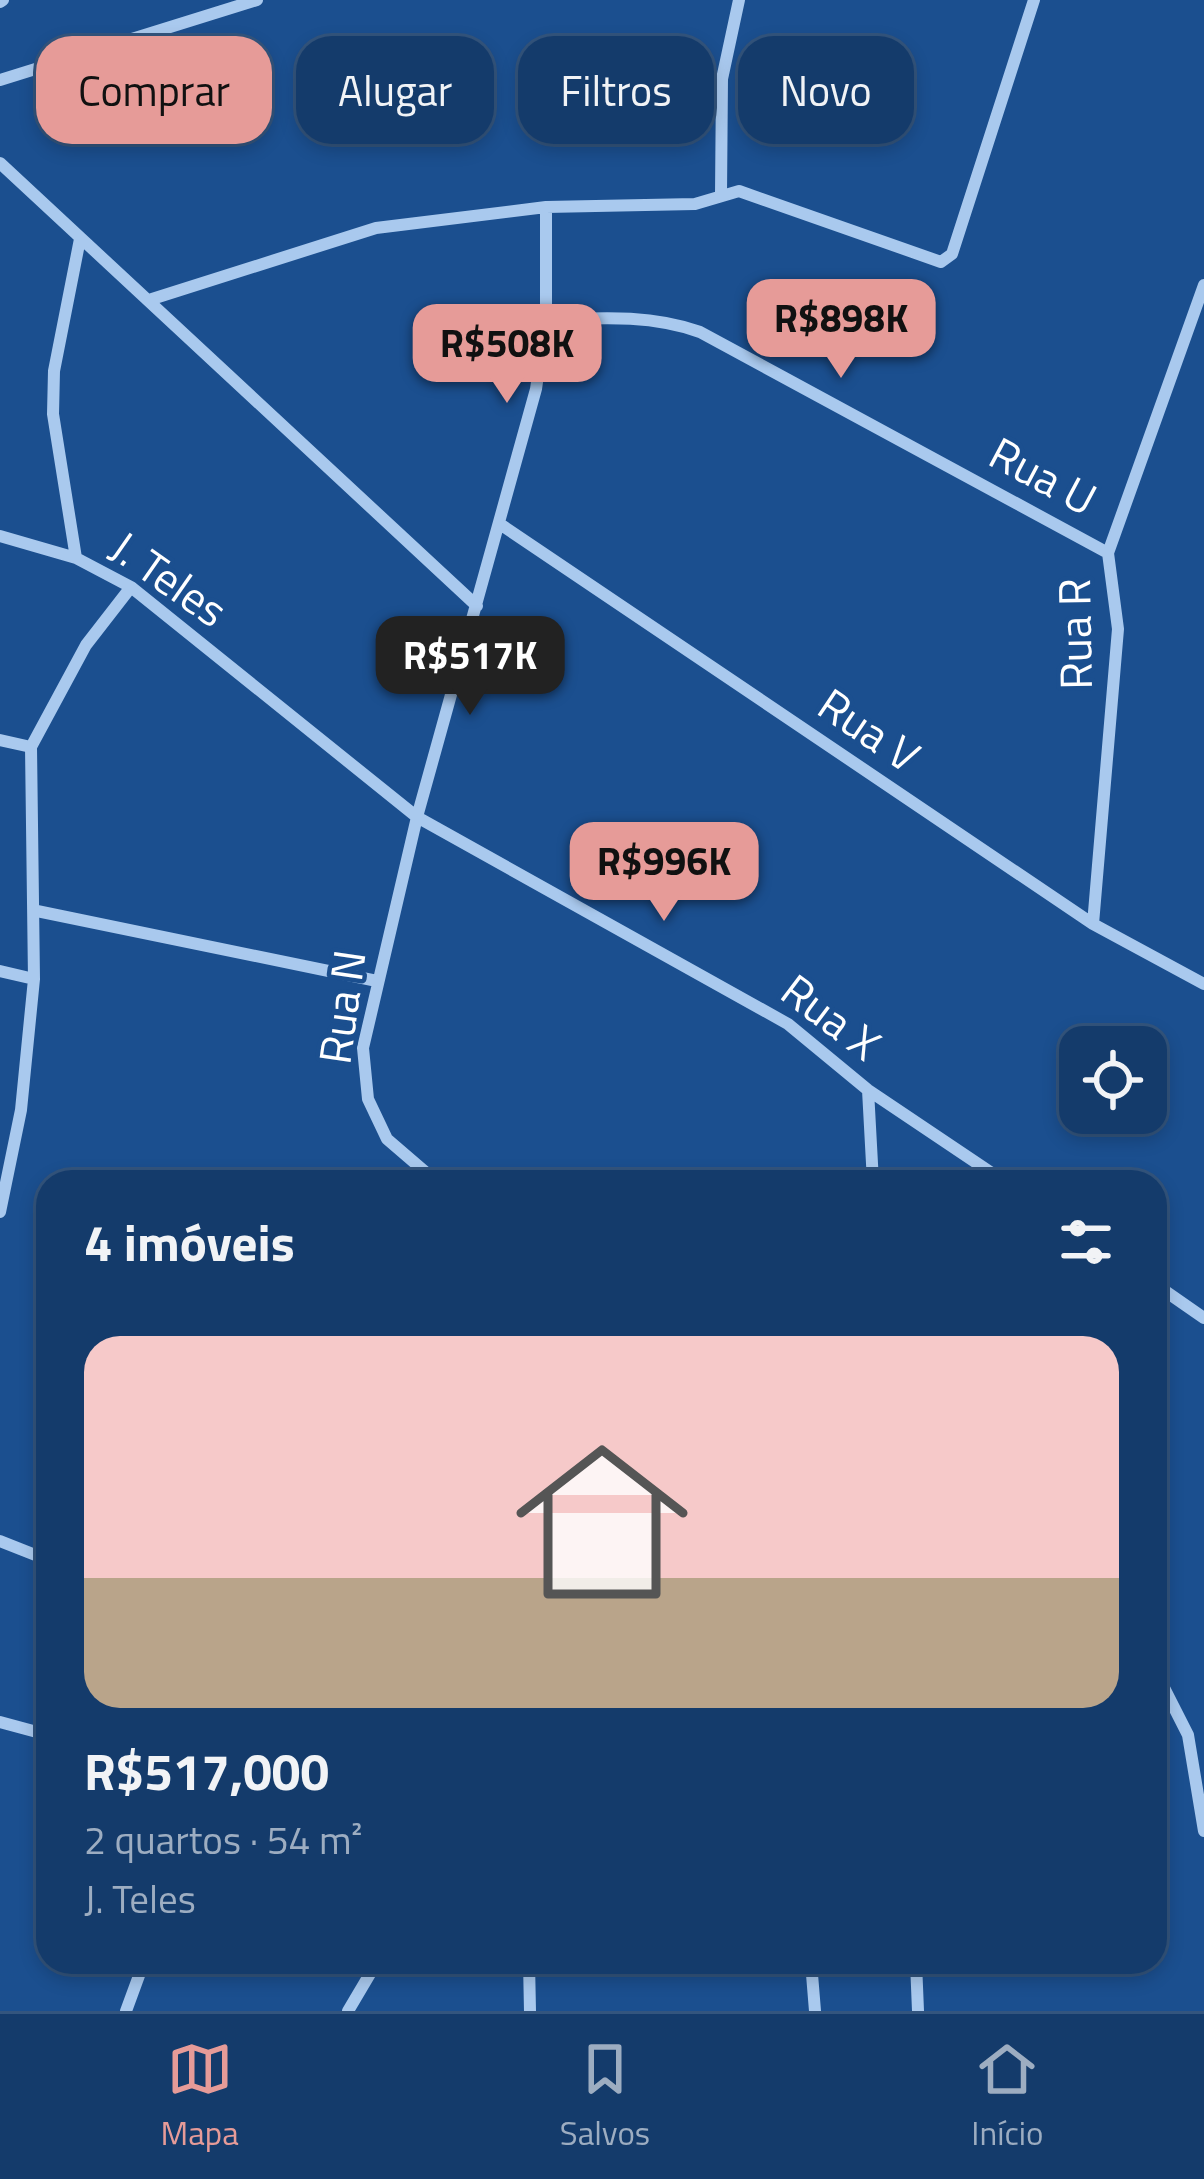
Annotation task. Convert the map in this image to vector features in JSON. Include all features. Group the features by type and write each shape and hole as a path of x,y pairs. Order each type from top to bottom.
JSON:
{"street":[{"path":"0,80 257,0"},
{"path":"721,194 722,79 740,0"},
{"path":"152,299 376,228 545,207 695,204 721,194 751,191 848,232 934,262 947,260 1034,0"},
{"path":"0,163 152,299 477,606"},
{"name":"Rua N","path":"421,1170 397,1152 368,1099 363,1048 417,817 536,389 546,320 545,207"},
{"name":"J. Teles","path":"80,239 54,370 53,414 76,558 130,587 417,817"},
{"name":"Rua R","path":"1093,924 1118,629 1108,553 1204,286"},
{"name":"Rua U","path":"546,320 622,316 670,322 700,332 1108,553"},
{"name":"Rua V","path":"500,524 1093,924 1204,984"},
{"path":"0,536 76,558"},
{"path":"0,1212 21,1110 34,979 37,911 31,747 86,645 130,587"},
{"path":"0,740 31,747"},
{"name":"Rua X","path":"417,817 788,1024 868,1090 987,1170"},
{"path":"37,911 377,981"},
{"path":"0,971 34,979"},
{"path":"868,1090 872,1170"},
{"path":"1167,1293 1204,1318"},
{"path":"0,1541 36,1555"},
{"path":"1167,1694 1188,1736 1204,1831"},
{"path":"0,1722 36,1732"},
{"path":"126,2011 140,1974"},
{"path":"348,2011 369,1974"},
{"path":"529,1974 530,2011"},
{"path":"812,1974 815,2011"},
{"path":"916,1974 918,2011"}]}
